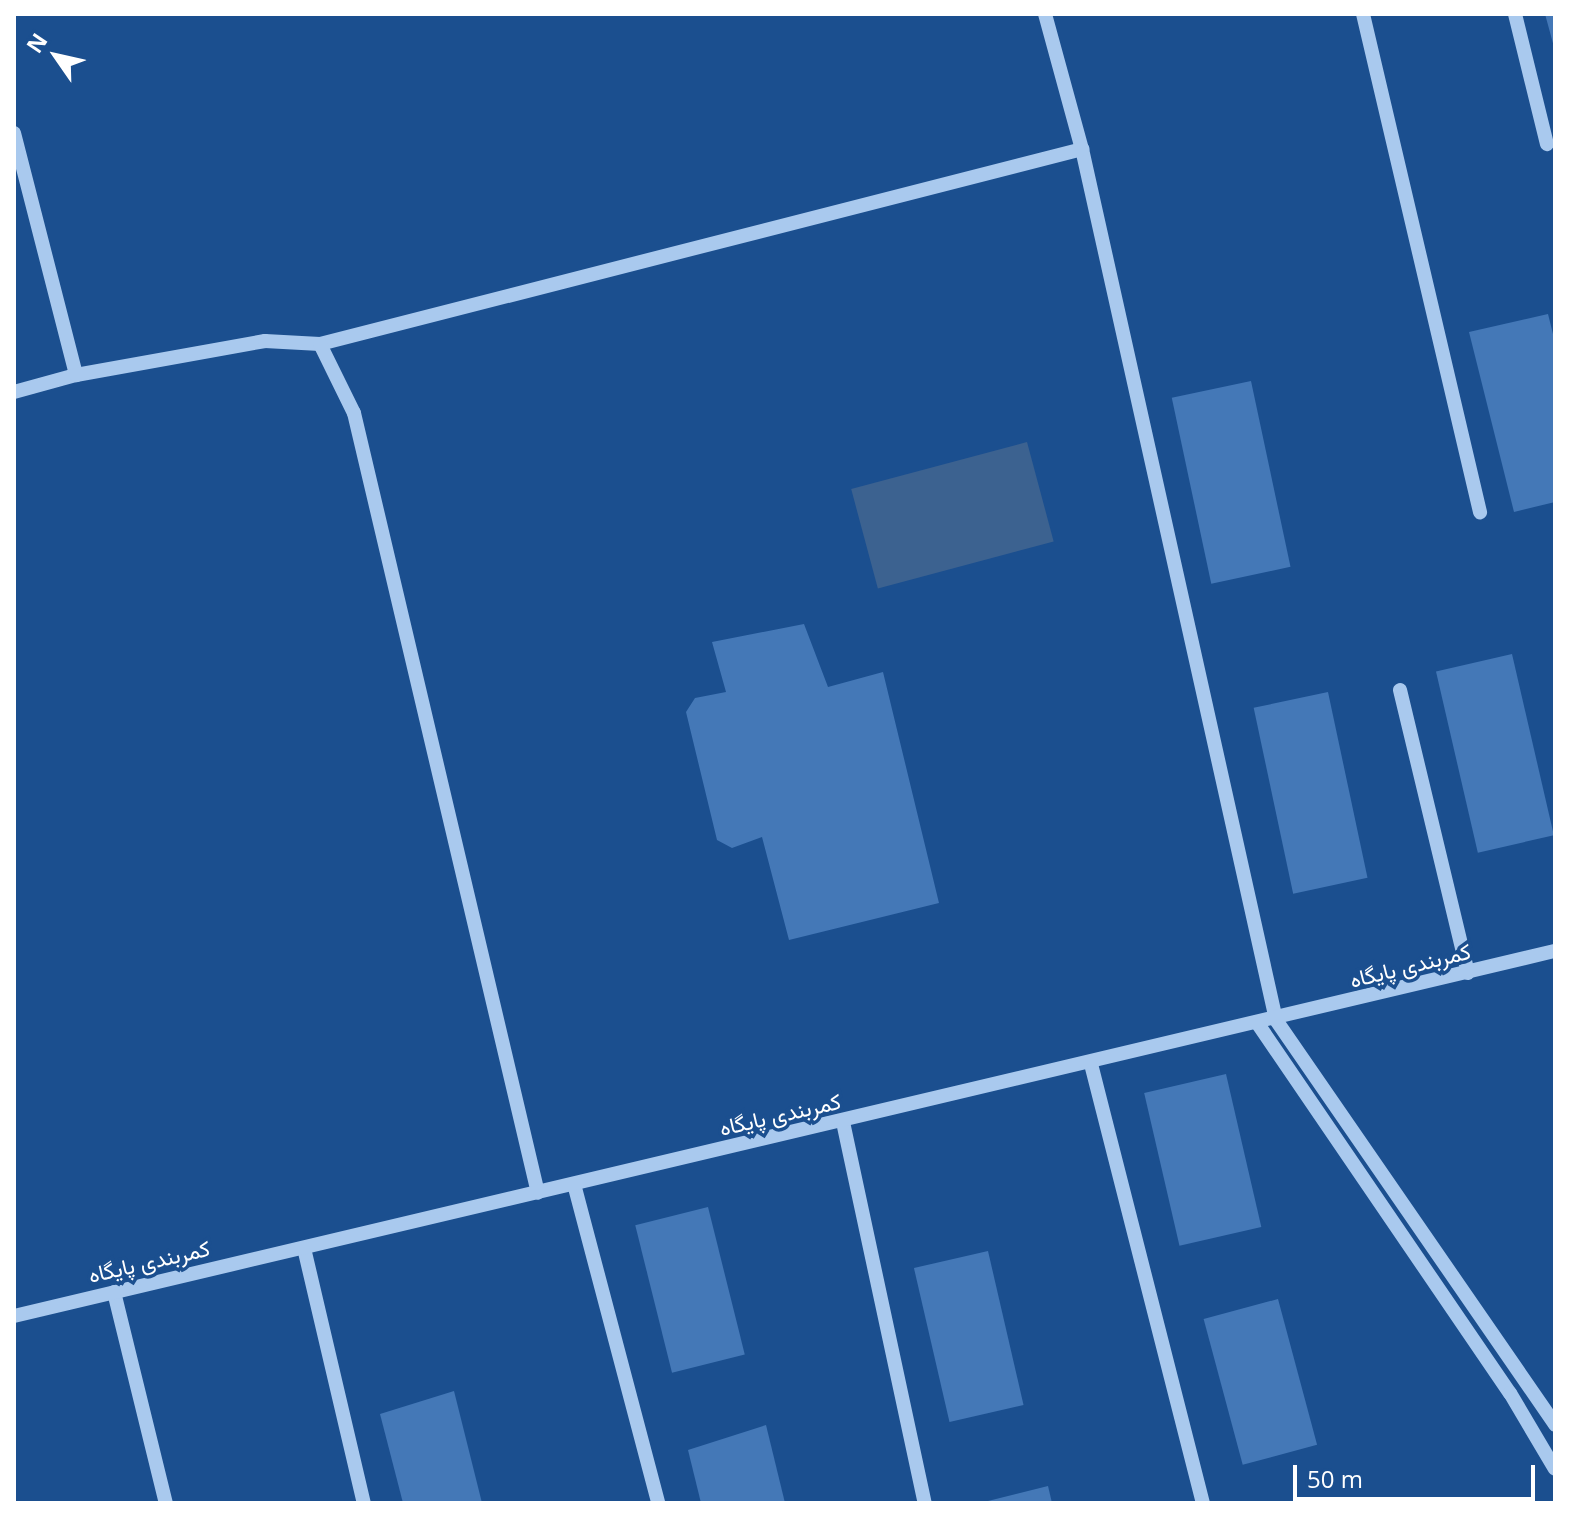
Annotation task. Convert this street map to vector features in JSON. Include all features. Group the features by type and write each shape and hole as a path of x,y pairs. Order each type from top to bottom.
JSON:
{"street":[{"path":"1045,14 1082,149 1276,1020 1555,1425"},
{"path":"1363,14 1480,512"},
{"path":"1515,14 1547,144"},
{"path":"14,133 76,375"},
{"path":"14,392 76,375 265,341 320,344 1082,149"},
{"path":"320,344 354,413 538,1193"},
{"path":"1400,690 1468,973"},
{"name":"کمربندی پایگاه","path":"14,1316 1091,1064 1555,951"},
{"path":"1258,1024 1510,1393 1555,1469"},
{"path":"1091,1064 1203,1503"},
{"path":"843,1122 925,1503"},
{"path":"574,1184 658,1503"},
{"path":"304,1248 364,1503"},
{"path":"114,1292 166,1503"}],"water":[{"path":"1027,442 1054,541 878,589 851,489"}],"building":[{"path":"1545,14 1555,14 1555,47 1554,47"},
{"path":"1548,314 1555,342 1555,502 1514,512 1469,332"},
{"path":"1251,381 1291,567 1211,584 1172,398"},
{"path":"804,624 828,687 883,672 939,903 789,940 762,837 732,848 717,840 686,712 695,698 726,692 712,642"},
{"path":"1512,654 1554,835 1478,853 1436,672"},
{"path":"1328,692 1368,878 1293,894 1254,708"},
{"path":"1226,1074 1261,1227 1179,1246 1144,1093"},
{"path":"708,1207 745,1354 672,1373 635,1225"},
{"path":"988,1251 1024,1405 949,1422 914,1268"},
{"path":"1278,1299 1317,1445 1243,1465 1204,1319"},
{"path":"454,1391 482,1503 403,1503 380,1414"},
{"path":"766,1425 785,1503 701,1503 688,1450"},
{"path":"1048,1486 1052,1503 984,1502"}]}
